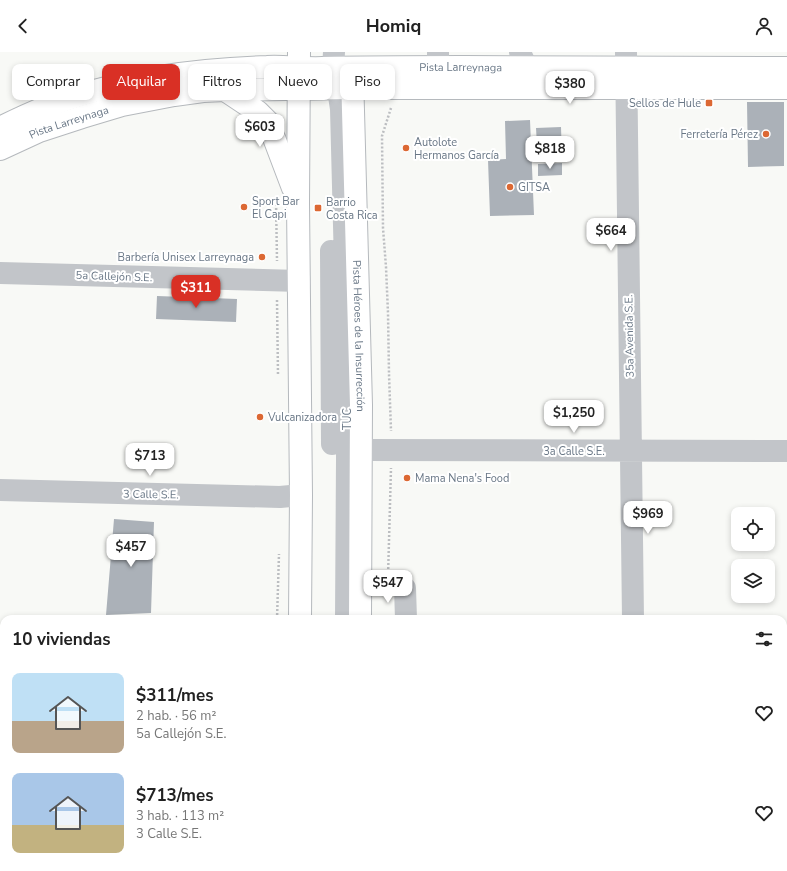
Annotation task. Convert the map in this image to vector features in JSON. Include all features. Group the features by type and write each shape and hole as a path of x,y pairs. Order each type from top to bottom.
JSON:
{"main road":[{"path":"218,64 233,52"},
{"name":"Pista Larreynaga","path":"256,67 270,67 298,60 337,70 438,60 523,60 787,88"},
{"name":"Pista Larreynaga","path":"395,88 626,70 787,68"},
{"name":"Pista Héroes de la Insurrección","path":"337,70 361,405 360,615"},
{"name":"Pista Larreynaga","path":"0,128 42,108 74,97 116,86 188,72"},
{"name":"Pista Larreynaga","path":"0,149 46,129 82,117 122,106 188,94"},
{"path":"240,100 258,112 268,122 298,202"},
{"path":"298,100 301,495 300,615"}],"street":[{"name":"TUC","path":"332,615 334,601 334,516 329,110 337,70"},
{"name":"TUC","path":"337,70 348,302 346,615"},
{"name":"35a Avenida S.E.","path":"626,70 633,615"},
{"name":"5a Callejón S.E.","path":"0,273 277,282 300,281"},
{"name":"3a Calle S.E.","path":"361,450 787,451"},
{"name":"3 Calle S.E.","path":"0,490 272,496 301,495"},
{"path":"397,584 405,615"}],"path":[{"path":"394,100 382,136 383,228 388,313 391,491 397,584"}],"building":[{"name":"Ferretería Pérez","path":"747,102 784,102 784,166 748,167"},
{"name":"GITSA","path":"530,120 534,215 490,216 488,160 506,159 505,121"},
{"path":"561,127 562,159 543,160 542,144 537,145 536,128"},
{"path":"562,163 562,175 538,176 538,164"},
{"path":"157,296 237,299 236,322 156,319"},
{"path":"114,519 154,522 151,613 106,615"}],"place":[{"name":"Sellos de Hule","path":"709,103"},
{"name":"Ferretería Pérez","path":"766,134"},
{"name":"Autolote Hermanos García","path":"406,148"},
{"name":"GITSA","path":"510,187"},
{"name":"Sport Bar El Capi","path":"244,207"},
{"name":"Barrio Costa Rica","path":"318,208"},
{"name":"Barbería Unisex Larreynaga","path":"262,257"},
{"name":"Vulcanizadora","path":"260,417"},
{"name":"Mama Nena's Food","path":"407,478"}]}
